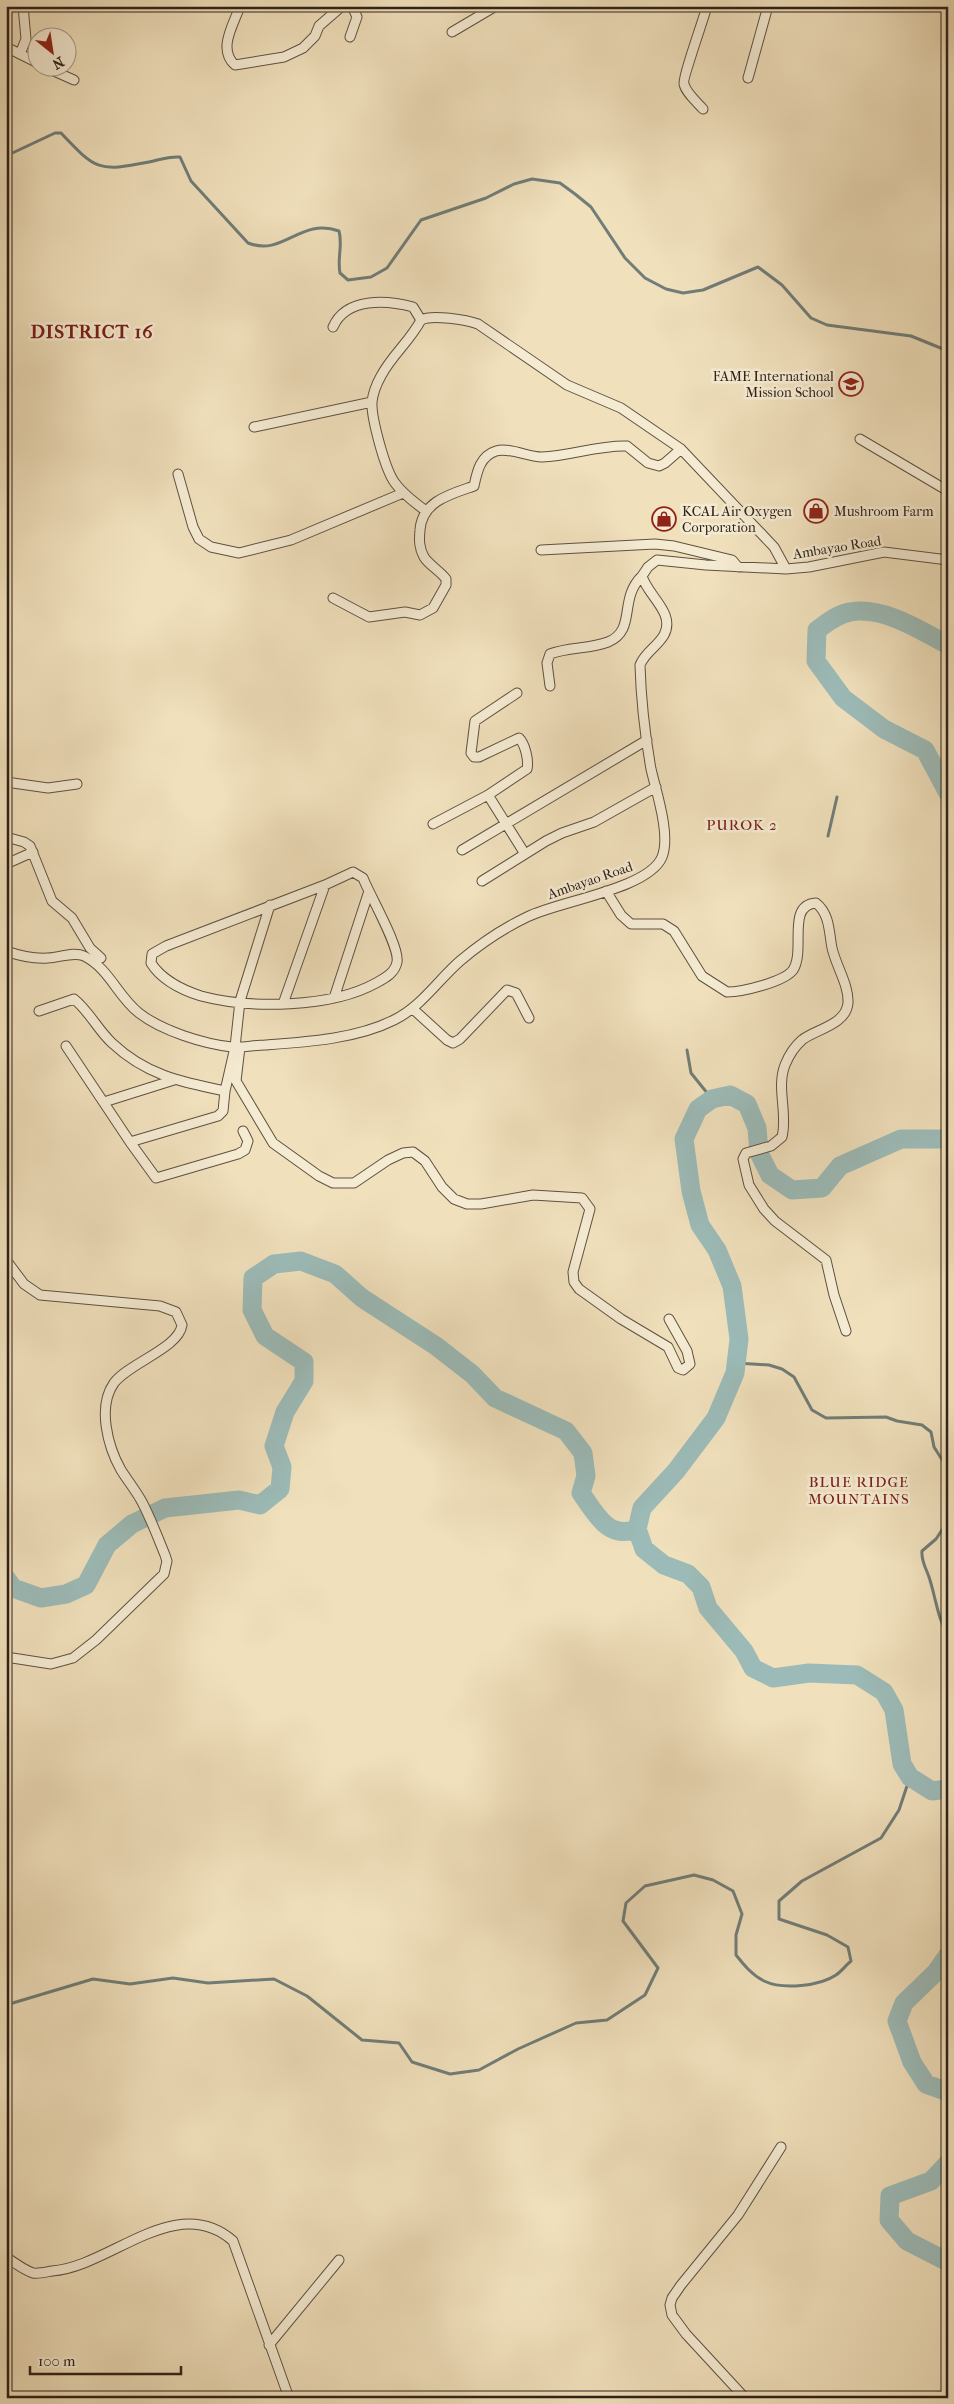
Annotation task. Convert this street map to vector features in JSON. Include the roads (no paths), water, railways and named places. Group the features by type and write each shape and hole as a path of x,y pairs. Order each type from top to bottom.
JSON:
{"street":[{"path":"20,54 26,39 23,6"},
{"path":"240,6 228,36 227,47 230,61 235,65 284,57 303,48 315,36 319,26 342,6"},
{"path":"350,37 357,17 352,6"},
{"path":"452,32 496,6"},
{"path":"702,109 684,85 684,77 700,34 707,6"},
{"path":"748,78 768,6"},
{"path":"6,47 28,58"},
{"path":"70,78 74,80"},
{"path":"333,327 336,318 350,308 372,302 396,303 413,307 421,320"},
{"path":"426,511 403,492 386,466 372,402 381,376 391,360 414,335 421,320 427,318 464,320 478,324 567,385 621,408 681,449 774,547 786,569"},
{"path":"254,427 372,402"},
{"path":"860,439 948,490"},
{"path":"333,598 369,617 405,612 420,615 433,608 446,585 446,579 426,559 421,550 420,524 426,511 434,502 474,486 479,466 487,456 496,451 506,450 526,456 542,457 604,447 627,446 648,464 658,466 665,463 681,449"},
{"path":"178,474 193,527 199,539 211,547 239,553 291,540 403,492"},
{"path":"541,550 655,544 674,546 732,560 738,567"},
{"name":"Ambayao Road","path":"6,951 24,957 44,958 81,954 103,970 122,997 140,1014 189,1036 208,1042 237,1047 337,1037 382,1025 413,1009 461,960 528,916 606,891 642,877 659,863 664,854 664,836 647,740 640,666 643,658 661,640 667,626 663,610 645,587 642,576 648,567 657,560 786,569 809,567 884,552 948,560"},
{"path":"550,686 547,663 550,654 608,642 621,634 625,628 628,600 634,584 642,576"},
{"path":"433,824 488,795 524,772 528,764 522,741 519,738 479,758 474,757 471,753 474,726 479,718 517,693"},
{"path":"462,850 647,740"},
{"path":"6,782 48,788 77,784"},
{"path":"482,881 562,833 594,822 656,787"},
{"path":"488,795 525,854"},
{"path":"6,837 24,842 33,852 52,901 72,918 90,948 101,958"},
{"path":"6,864 33,852"},
{"path":"353,872 364,878 369,891 398,954 398,961 395,970 386,978 367,988 334,998 283,1004 240,1002 201,996 182,988 156,971 150,958 155,951 166,946 325,885 353,872"},
{"path":"283,1004 325,885"},
{"path":"334,998 369,891"},
{"path":"606,891 621,915 631,924 663,924 674,932 702,976 727,992 783,978 792,972 800,949 798,920 803,908 809,904 816,903 825,913 834,956 846,990 848,1004 845,1012 839,1019 804,1039 790,1055 781,1081 784,1128 782,1136 771,1146 746,1153 743,1159 750,1184 764,1209 775,1221 826,1260 834,1295 846,1331"},
{"path":"270,905 240,1002 236,1081 252,1104 273,1142 319,1176 333,1183 354,1183 388,1160 403,1153 413,1152 425,1161 442,1187 454,1199 467,1204 481,1204 533,1195 582,1198 590,1209 573,1272 574,1282 578,1289 621,1319 668,1347 678,1368 683,1370 690,1364 690,1356 670,1319"},
{"path":"413,1009 447,1040 453,1043 460,1039 507,990 516,993 529,1018"},
{"path":"39,1011 74,999 118,1047 152,1070 174,1080 225,1091"},
{"path":"66,1046 156,1178 238,1154 245,1150 248,1141 243,1131"},
{"path":"130,1142 218,1116 223,1111 225,1091 237,1047"},
{"path":"104,1102 174,1080"},
{"path":"6,1260 24,1284 40,1295 160,1306 172,1310 181,1320 182,1332 178,1337 125,1372 114,1383 106,1404 107,1433 120,1469 142,1503 167,1561 164,1574 96,1640 73,1658 51,1664 6,1657"},
{"path":"745,2398 686,2334 672,2315 670,2305 672,2298 686,2278 738,2215 781,2148"},
{"path":"6,2257 33,2273 64,2270 147,2233 178,2224 209,2226 221,2230 233,2240 289,2398"},
{"path":"269,2345 339,2260"},
{"path":"930,2398 948,2396"}],"waterway":[{"path":"6,156 55,133 61,133 82,155 99,165 108,167 119,167 180,157 191,181 248,243 261,246 272,245 313,229 325,228 339,231 340,273 348,280 371,277 387,268 421,220 486,198 514,184 532,179 560,183 591,207 625,258 645,278 666,289 683,293 703,290 758,267 782,285 811,318 827,325 911,336 948,351"},
{"path":"948,645 913,626 888,616 863,611 850,612 836,617 817,630 816,661 843,698 884,729 925,750 948,793"},
{"path":"828,836 837,797"},
{"path":"687,1050 691,1073 712,1099"},
{"path":"948,1139 901,1139 840,1166 822,1188 792,1190 770,1175 759,1153 757,1128 747,1104 730,1095 712,1099 698,1109 684,1139 691,1191 700,1225 717,1250 732,1286 739,1339 735,1373 716,1418 676,1471 642,1508 637,1529 644,1549 664,1565 688,1574 701,1587 708,1608 744,1651 753,1668 773,1678 809,1673 857,1675 884,1692 894,1710 902,1764 910,1777 932,1791 948,1789"},
{"path":"6,1578 13,1588 41,1598 66,1594 86,1585 107,1545 132,1524 165,1508 239,1500 260,1505 280,1489 282,1467 274,1446 285,1412 304,1381 304,1362 265,1336 252,1310 253,1278 274,1264 301,1261 335,1274 362,1298 436,1346 472,1374 495,1398 566,1431 583,1453 586,1476 581,1493 592,1509 610,1528 618,1531 637,1529"},
{"path":"736,1363 769,1365 782,1369 794,1377 812,1410 826,1418 886,1417 897,1421 922,1425 931,1432 934,1447 948,1469"},
{"path":"948,1521 936,1539 922,1551 923,1561 939,1615 948,1636"},
{"path":"6,2005 93,1979 130,1984 173,1978 208,1983 274,1979 307,1996 362,2040 399,2043 412,2062 450,2074 479,2070 518,2049 576,2023 607,2020 645,1995 658,1968 623,1921 626,1903 645,1886 694,1875 713,1880 733,1891 742,1914 736,1935 736,1955 752,1973 764,1981 772,1984 801,1986 821,1982 836,1975 851,1961 848,1947 827,1935 779,1919 779,1901 802,1881 881,1838 899,1810 910,1777"},
{"path":"948,1955 936,1972 904,2003 897,2021 912,2062 926,2084 948,2092"},
{"path":"948,2163 931,2181 890,2196 889,2220 907,2241 948,2262"}],"place":[{"name":"FAME International Mission School","path":"851,384"},
{"name":"Mushroom Farm","path":"816,511"},
{"name":"KCAL Air Oxygen Corporation","path":"664,519"}],"district":[{"name":"DISTRICT 16","path":"92,331"},
{"name":"PUROK 2","path":"742,825"},
{"name":"BLUE RIDGE MOUNTAINS","path":"859,1490"}]}
